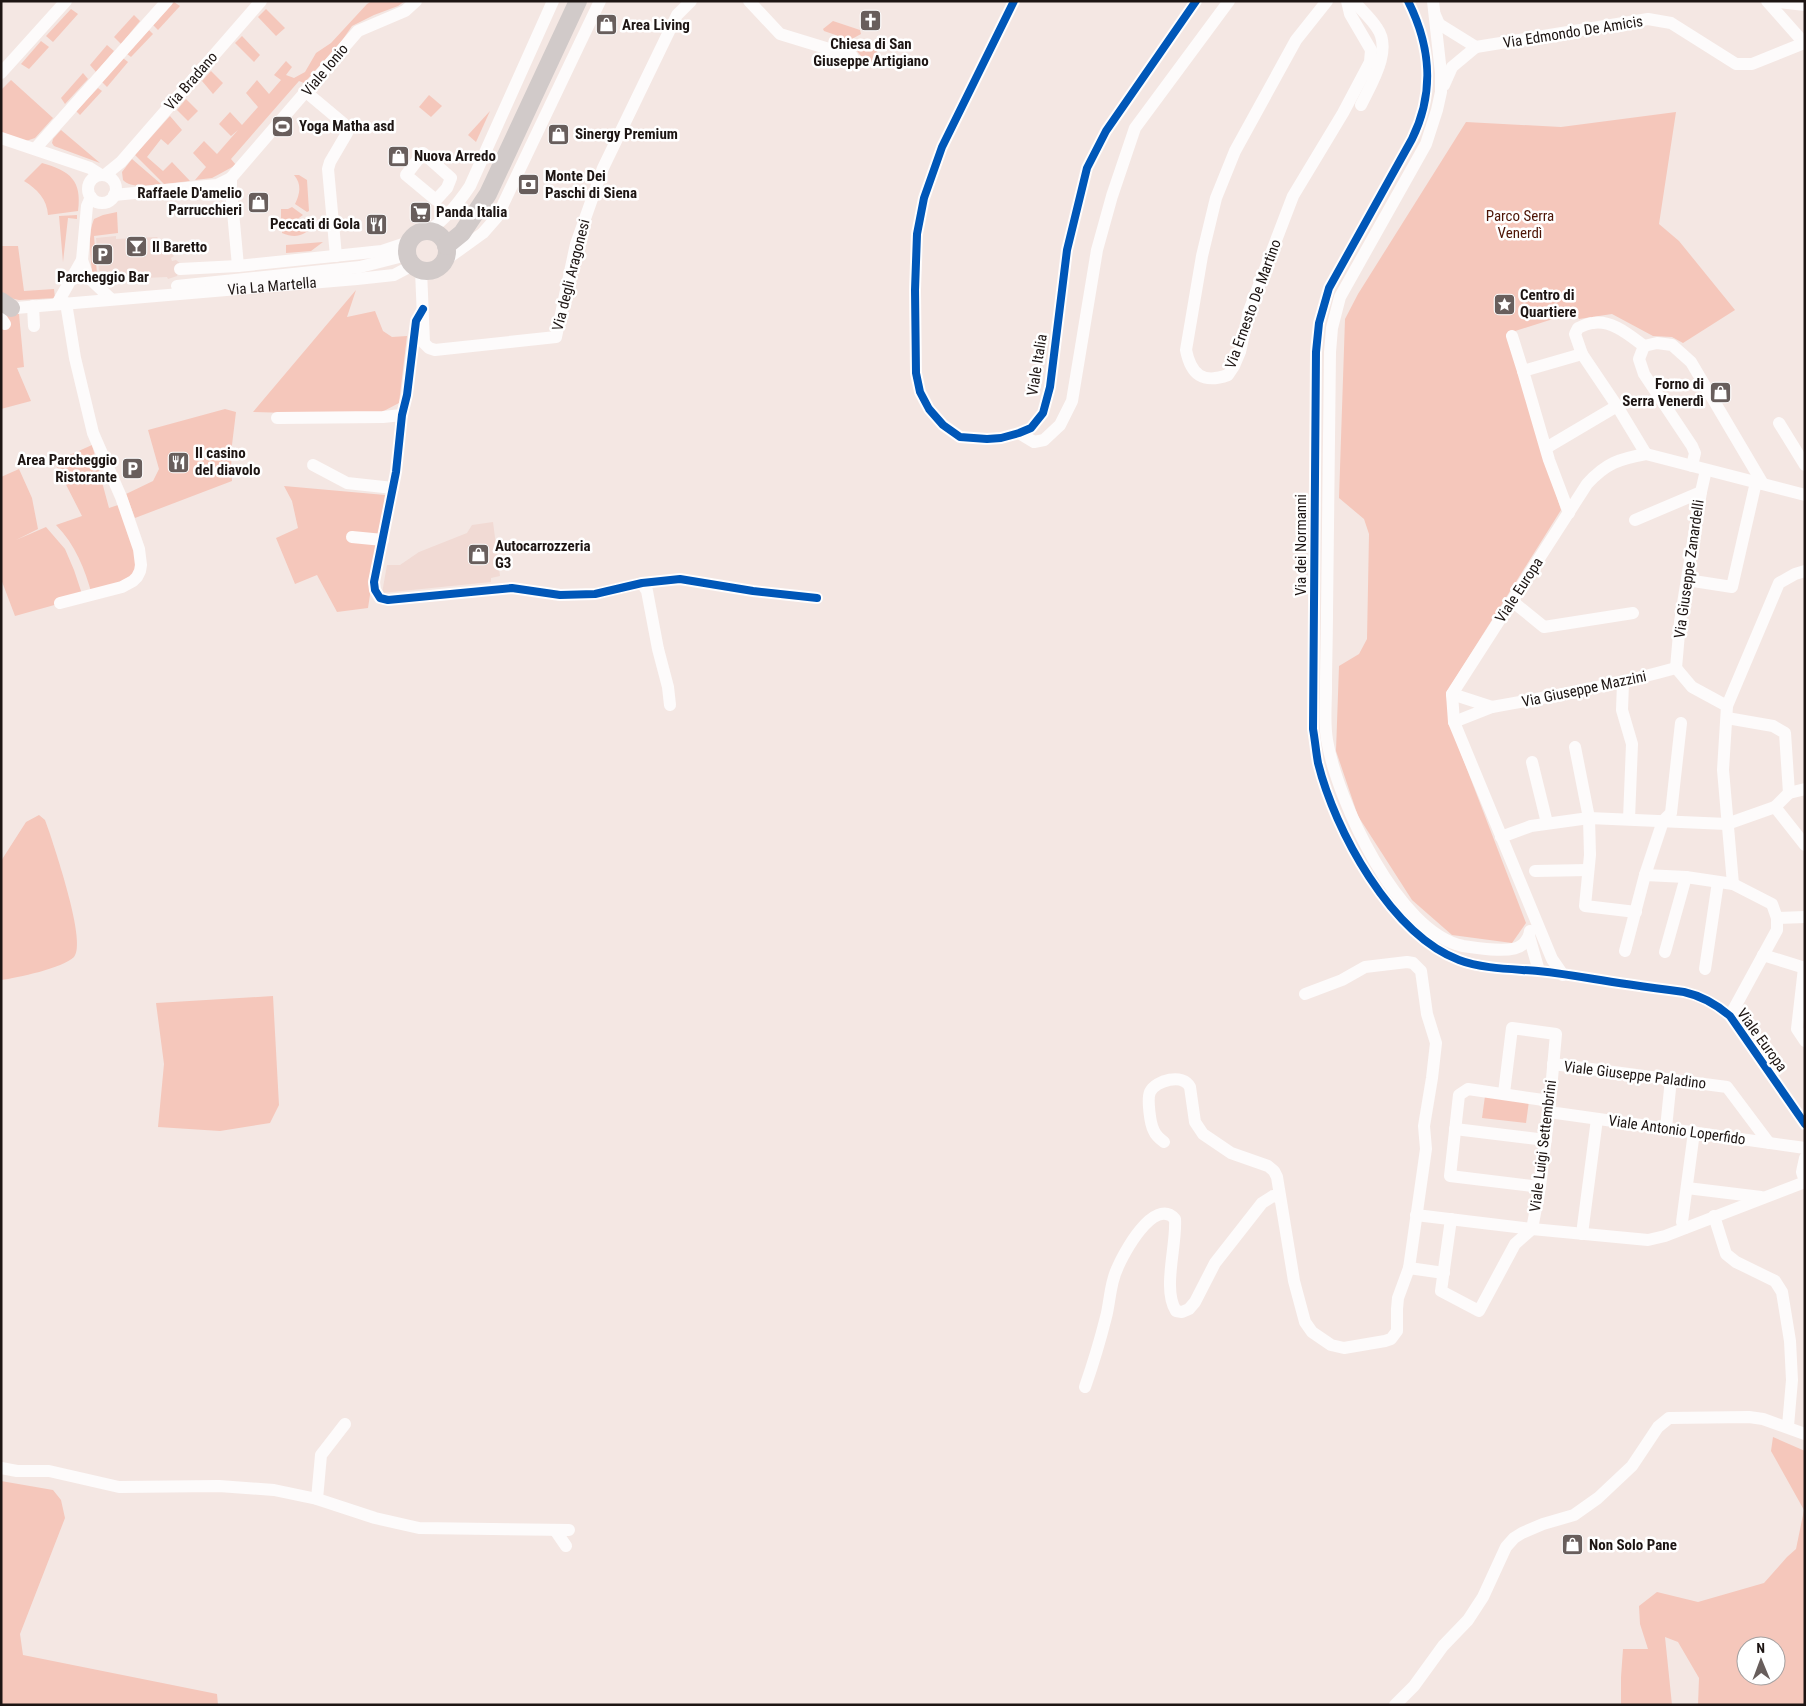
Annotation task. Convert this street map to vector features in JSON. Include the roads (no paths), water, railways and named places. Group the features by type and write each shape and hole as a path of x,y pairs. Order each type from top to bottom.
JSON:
{"street":[{"path":"1,73 66,1"},
{"path":"35,149 167,1"},
{"name":"Via Bradano","path":"109,185 121,162 261,1"},
{"name":"Viale Ionio","path":"231,178 358,31 405,11 416,1"},
{"path":"413,258 415,235 427,232 435,227 458,204 470,186 553,1"},
{"path":"180,269 238,266 382,251 413,258 431,270 438,267 488,194 578,1"},
{"path":"449,251 483,232 498,217 600,1"},
{"path":"749,1 780,34 852,56"},
{"name":"Viale Italia","path":"1014,1 942,147 924,198 916,234 915,357 920,392 929,409 943,425 960,437 994,438 1019,433 1031,428 1043,413 1050,387 1067,250 1088,168 1106,131 1196,1"},
{"name":"Viale Italia","path":"1019,433 1034,442 1044,440 1060,425 1072,401 1097,250 1112,196 1135,128 1229,1"},
{"name":"Via Ernesto De Martino","path":"1327,1 1296,40 1234,151 1216,198 1202,256 1186,350 1188,361 1202,378 1209,380 1228,375 1234,366 1240,352 1249,310 1293,196 1343,113 1370,62 1371,50 1350,14 1347,1"},
{"path":"1354,1 1378,29 1382,45 1382,56 1361,105"},
{"name":"Via dei Normanni","path":"1408,1 1421,34 1427,62 1428,84 1424,108 1412,139 1328,288 1319,323 1316,352 1313,729 1318,762 1328,793 1340,820 1372,881 1392,908 1421,938 1443,953 1462,961 1512,970 1538,971 1563,975"},
{"path":"1768,1 1805,6"},
{"path":"1768,1 1805,43"},
{"name":"Via degli Aragonesi","path":"413,258 423,309 424,342 429,348 435,350 556,337 576,244 602,168 677,15 690,2"},
{"path":"1433,7 1440,24 1476,47 1452,68 1441,92"},
{"name":"Via dei Normanni","path":"1433,7 1441,73 1441,92 1437,110 1426,144 1340,297 1332,328 1330,352 1327,739 1345,802 1357,828 1388,882 1410,910 1432,932 1454,944 1476,948 1513,950 1522,945 1529,936"},
{"name":"Via Edmondo De Amicis","path":"1476,47 1648,19 1670,23 1736,64 1752,64 1805,43"},
{"path":"306,92 343,122 347,133 328,169 336,256"},
{"path":"1,138 90,168 109,185"},
{"path":"72,163 88,184 91,198 99,202 109,185"},
{"path":"88,184 93,178 126,194 139,191 218,185 231,178 238,266"},
{"path":"87,216 109,185"},
{"path":"60,603 122,587 137,577 141,565 139,549 122,496 93,433 62,304 82,260 87,206 91,198"},
{"path":"473,218 483,232"},
{"path":"427,232 437,234 449,251"},
{"name":"Via La Martella","path":"4,312 33,306 394,275 413,258"},
{"path":"82,260 88,277 111,299"},
{"path":"33,306 34,326"},
{"path":"423,309 416,321 410,339 407,395 402,415 393,488 383,540 381,576 375,590 380,598 388,600 470,597 512,588 554,594 595,594 642,583 680,579 788,597 817,598"},
{"path":"1646,454 1582,354 1575,334 1578,328 1594,322 1608,324 1616,327 1644,346 1657,343 1672,344 1691,362 1760,483 1732,587 1687,580"},
{"path":"1512,336 1546,448 1569,513"},
{"path":"1644,346 1639,359 1644,374 1692,446 1695,453 1692,466"},
{"path":"1523,372 1582,354"},
{"path":"1546,448 1617,406"},
{"path":"277,418 330,421 402,415"},
{"path":"1779,423 1805,465"},
{"name":"Viale Europa","path":"1452,694 1587,484 1598,471 1622,458 1646,454 1805,495"},
{"path":"313,465 347,483 393,488"},
{"name":"Via Giuseppe Zanardelli","path":"1676,668 1680,622 1706,470"},
{"path":"1635,520 1701,492"},
{"path":"352,537 383,540"},
{"path":"1734,884 1723,770 1727,712 1779,583 1805,571"},
{"path":"642,583 647,591 658,649 668,686 670,705"},
{"path":"1512,601 1544,627 1634,613"},
{"path":"1676,668 1692,687 1727,712 1773,726 1784,733 1789,793"},
{"name":"Via Giuseppe Mazzini","path":"1454,722 1492,707 1623,683 1676,668"},
{"path":"1623,683 1622,710 1632,744 1629,819"},
{"path":"1492,707 1452,694 1454,722 1532,914 1552,959 1563,975"},
{"path":"1626,951 1645,875 1663,821 1671,813 1681,723"},
{"path":"1576,747 1589,818 1585,906 1636,912"},
{"path":"1532,762 1547,823"},
{"path":"1501,837 1531,826 1589,818 1727,824 1775,807 1789,793 1805,789"},
{"path":"1775,807 1805,845"},
{"path":"1535,871 1588,870"},
{"path":"1645,875 1686,877 1734,884 1772,904 1777,918 1777,930 1730,1016"},
{"path":"1665,952 1686,877"},
{"path":"1704,969 1718,882"},
{"path":"1532,914 1529,936 1538,971"},
{"path":"1777,918 1805,917"},
{"path":"1763,955 1805,968 1797,1029 1805,1041"},
{"path":"1164,1142 1154,1132 1149,1095 1153,1088 1164,1082 1178,1079 1184,1080 1190,1087 1193,1114 1198,1129 1211,1141 1231,1154 1268,1166 1274,1171 1279,1186 1294,1281 1305,1322 1312,1332 1338,1347 1385,1342 1395,1335 1397,1332 1396,1309 1398,1298 1409,1268 1426,1149 1424,1126 1436,1053 1435,1037 1424,998 1421,971 1413,963 1407,962 1365,967 1342,980 1305,994"},
{"name":"Viale Europa","path":"1563,975 1687,992 1703,997 1718,1006 1730,1016 1805,1124"},
{"name":"Viale Giuseppe Paladino","path":"1504,1093 1512,1028 1556,1034 1553,1064 1727,1086 1769,1143"},
{"name":"Viale Luigi Settembrini","path":"1532,1229 1546,1140 1553,1064"},
{"path":"1666,1128 1671,1079"},
{"name":"Viale Antonio Loperfido","path":"1540,1187 1450,1176 1459,1095 1468,1089 1504,1093 1597,1119 1805,1148"},
{"path":"1582,1234 1597,1119"},
{"path":"1455,1129 1546,1140"},
{"path":"1685,1228 1682,1222 1694,1132"},
{"path":"1416,1214 1532,1229 1648,1240 1685,1228 1805,1181 1802,1172 1805,1158"},
{"path":"1686,1188 1766,1197"},
{"path":"1084,1387 1106,1316 1116,1269 1143,1226 1158,1215 1169,1215 1175,1220 1171,1295 1174,1308 1176,1311 1182,1312 1189,1309 1195,1302 1215,1263 1253,1212 1267,1198 1273,1196 1280,1197"},
{"path":"1714,1216 1726,1254 1748,1268 1775,1281 1782,1292 1790,1341 1792,1380 1788,1426"},
{"path":"1451,1219 1441,1291 1479,1311 1515,1244 1532,1229"},
{"path":"1409,1268 1444,1273"},
{"path":"1395,1705 1414,1686 1443,1646 1468,1620 1483,1597 1510,1542 1522,1533 1543,1524 1574,1515 1598,1498 1632,1466 1658,1427 1664,1422 1673,1418 1749,1417 1788,1426 1805,1434"},
{"path":"317,1499 321,1455 345,1424"},
{"path":"1,1468 49,1471 119,1487 234,1483 317,1499 375,1518 419,1528 569,1530"},
{"path":"555,1530 566,1546"}],"place":[{"name":"Chiesa di San Giuseppe Artigiano","path":"871,21"},
{"name":"Area Living","path":"606,25"},
{"name":"Yoga Matha asd","path":"283,126"},
{"name":"Sinergy Premium","path":"559,134"},
{"name":"Nuova Arredo","path":"398,156"},
{"name":"Monte Dei Paschi di Siena","path":"529,185"},
{"name":"Raffaele D'amelio Parrucchieri","path":"258,202"},
{"name":"Panda Italia","path":"420,212"},
{"name":"Peccati di Gola","path":"376,224"},
{"name":"Il Baretto","path":"136,247"},
{"name":"Parcheggio Bar","path":"103,254"},
{"name":"Centro di Quartiere","path":"1504,304"},
{"name":"Forno di Serra Venerdì","path":"1720,393"},
{"name":"Il casino del diavolo","path":"179,462"},
{"name":"Area Parcheggio Ristorante","path":"133,469"},
{"name":"Autocarrozzeria G3","path":"479,555"},
{"name":"Non Solo Pane","path":"1573,1545"}],"park label":[{"name":"Parco Serra Venerdì","path":"1520,224"}]}
